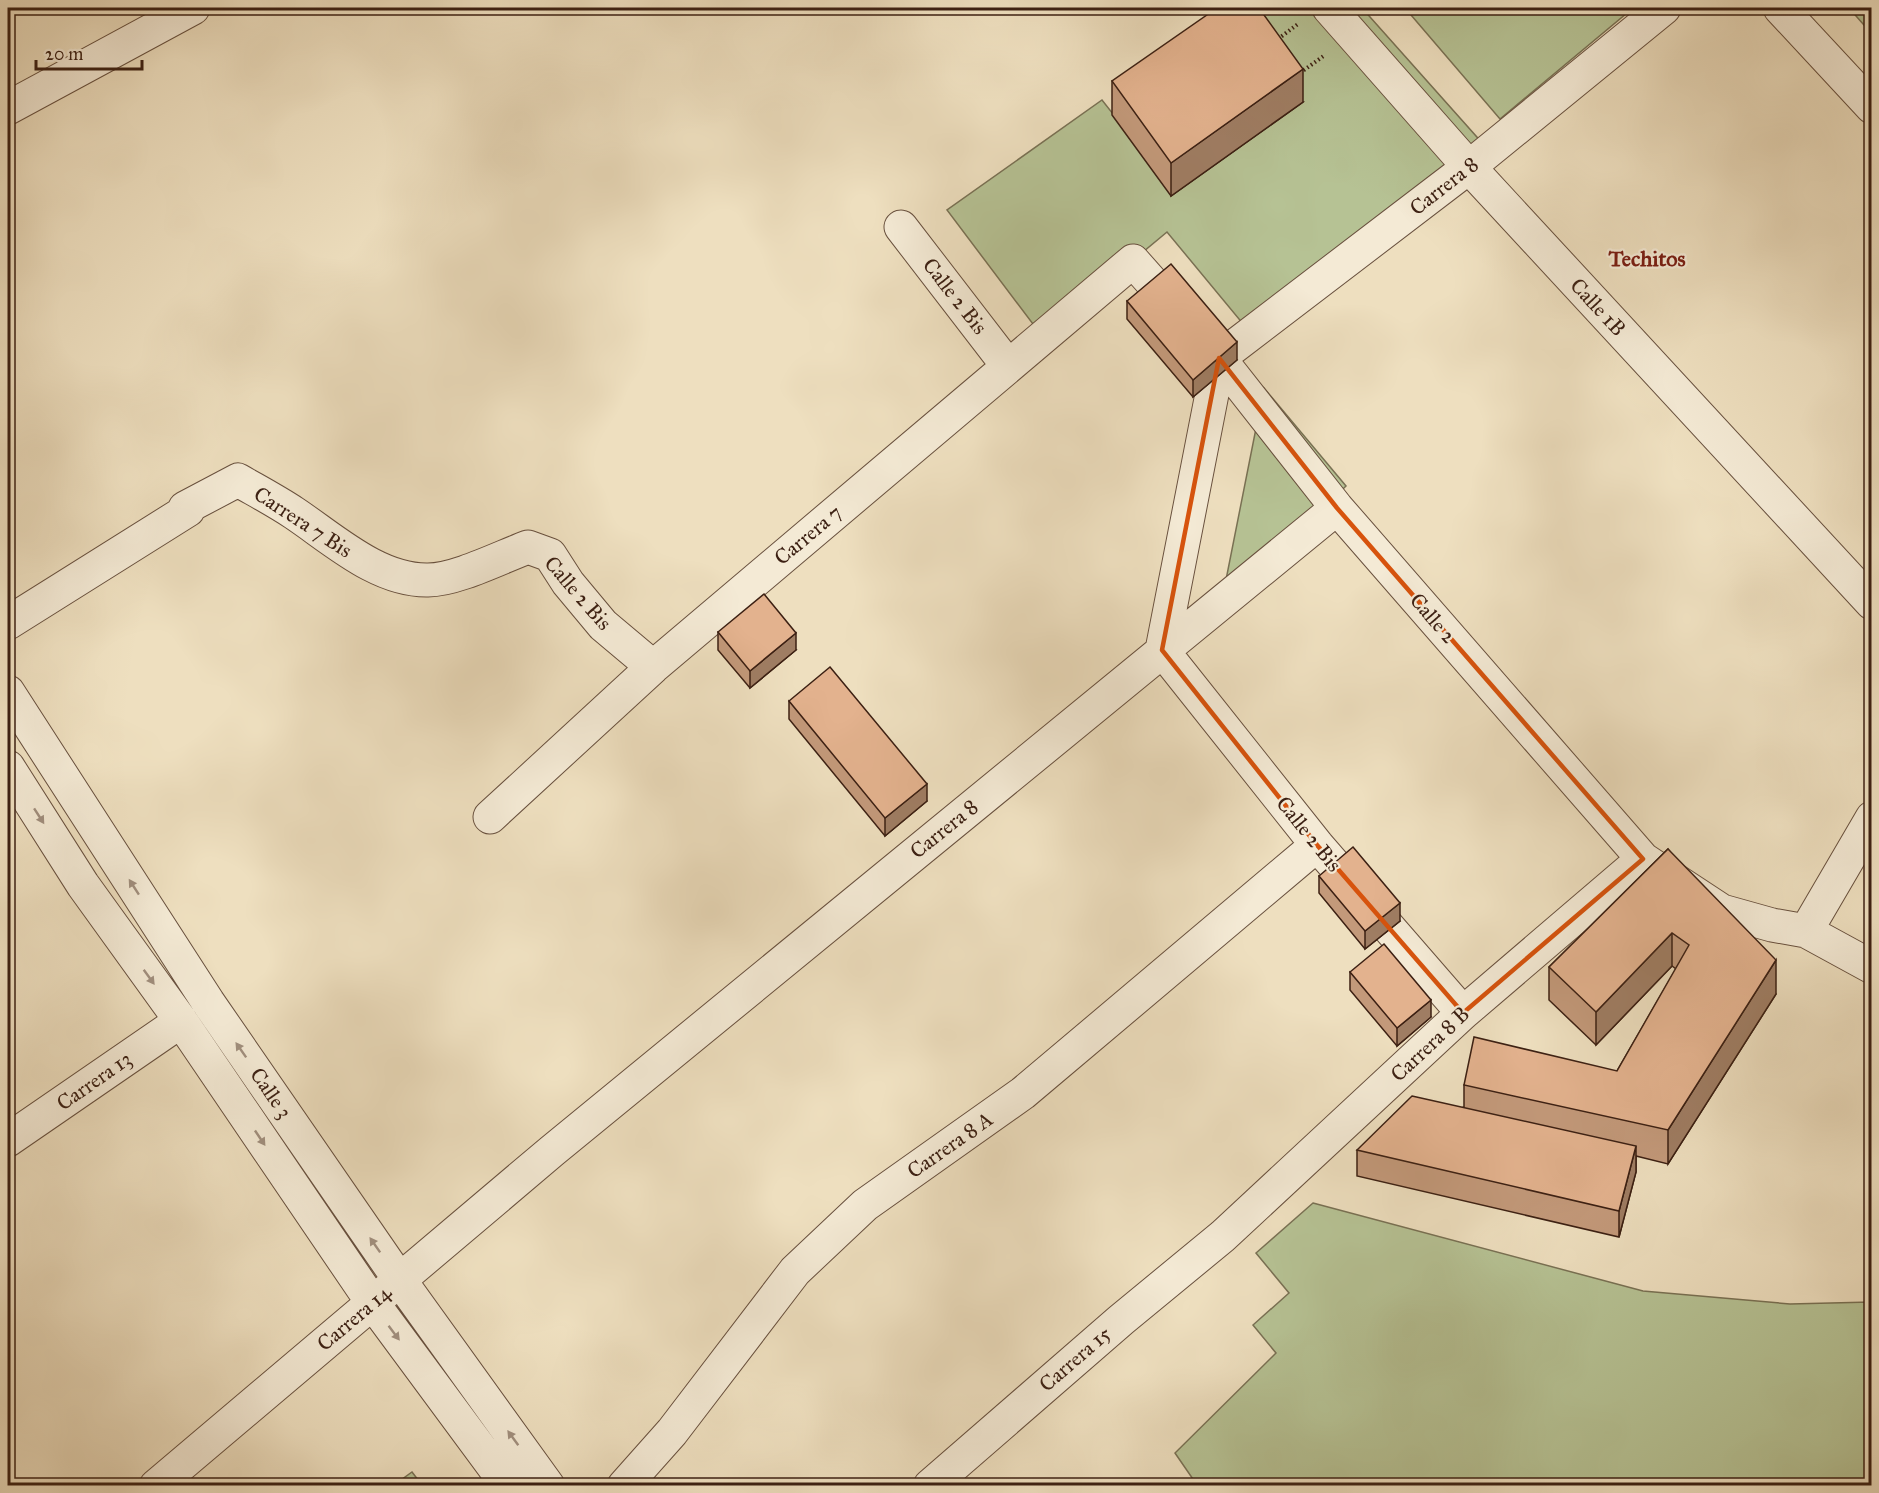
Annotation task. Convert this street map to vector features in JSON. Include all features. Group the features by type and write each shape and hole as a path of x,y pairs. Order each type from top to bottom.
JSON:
{"street":[{"path":"8,108 193,8"},
{"name":"Carrera 8","path":"1219,358 1469,167 1664,8"},
{"path":"1780,8 1872,106"},
{"name":"Calle 1B","path":"1315,14 1353,35 1469,167 1872,603"},
{"name":"Calle 2 Bis","path":"901,227 1008,366"},
{"name":"Calle 2","path":"1132,261 1219,358 1337,508 1643,859 1722,910 1772,925 1806,931 1872,967"},
{"name":"Carrera 7","path":"490,817 653,667 1132,261"},
{"path":"1162,650 1219,358"},
{"name":"Carrera 7 Bis","path":"8,623 188,510 185,508 238,480 293,512 364,561 405,577 429,580 474,568 528,547"},
{"name":"Carrera 8","path":"552,1151 1337,508"},
{"name":"Calle 2 Bis","path":"528,547 550,555 568,583 603,625 653,667"},
{"name":"Calle 2 Bis","path":"1162,650 1317,845 1462,1013"},
{"name":"Calle 3","path":"8,692 208,1002 399,1279 548,1485"},
{"name":"Calle 3","path":"8,767 83,885 181,1021 372,1302 508,1485"},
{"path":"1806,931 1872,818"},
{"name":"Carrera 8 A","path":"624,1485 672,1432 795,1271 865,1205 1023,1094 1317,845"},
{"name":"Carrera 8 B","path":"1223,1236 1462,1013 1643,859"},
{"name":"Carrera 13","path":"8,1140 181,1021"},
{"name":"Carrera 14","path":"156,1485 552,1151"},
{"name":"Carrera 15","path":"930,1485 1120,1320 1223,1236"}],"path":[{"path":"1274,42 1315,14"},
{"path":"1298,75 1353,35"}],"highlighted area":[{"path":"1219,358 1337,508 1643,859 1463,1013 1317,845 1162,650"}],"green space":[{"path":"1204,8 1362,8 1484,145 1258,342 1167,232 1042,336 947,210 1102,100 1113,114 1223,36"},
{"path":"1405,8 1633,8 1500,119"},
{"path":"1849,8 1871,8 1871,33"},
{"path":"1264,388 1346,486 1220,610"},
{"path":"1313,1203 1643,1291 1790,1304 1871,1302 1871,1485 1197,1485 1175,1453 1276,1353 1253,1325 1289,1293 1256,1253"},
{"path":"412,1472 422,1485 394,1485"}],"building":[{"path":"1217,8 1259,8 1303,69 1171,163 1112,81"},
{"path":"1171,264 1237,342 1193,380 1127,301"},
{"path":"764,594 796,633 750,671 718,632"},
{"path":"830,667 927,784 885,818 789,701"},
{"path":"1353,847 1400,903 1365,931 1319,876"},
{"path":"1668,849 1776,960 1668,1130 1464,1085 1474,1037 1617,1071 1689,945 1672,933 1596,1012 1549,967"},
{"path":"1384,944 1431,1000 1397,1028 1350,972"},
{"path":"1412,1096 1636,1146 1619,1211 1357,1150"}],"district":[{"name":"Techitos","path":"1647,258"}]}
